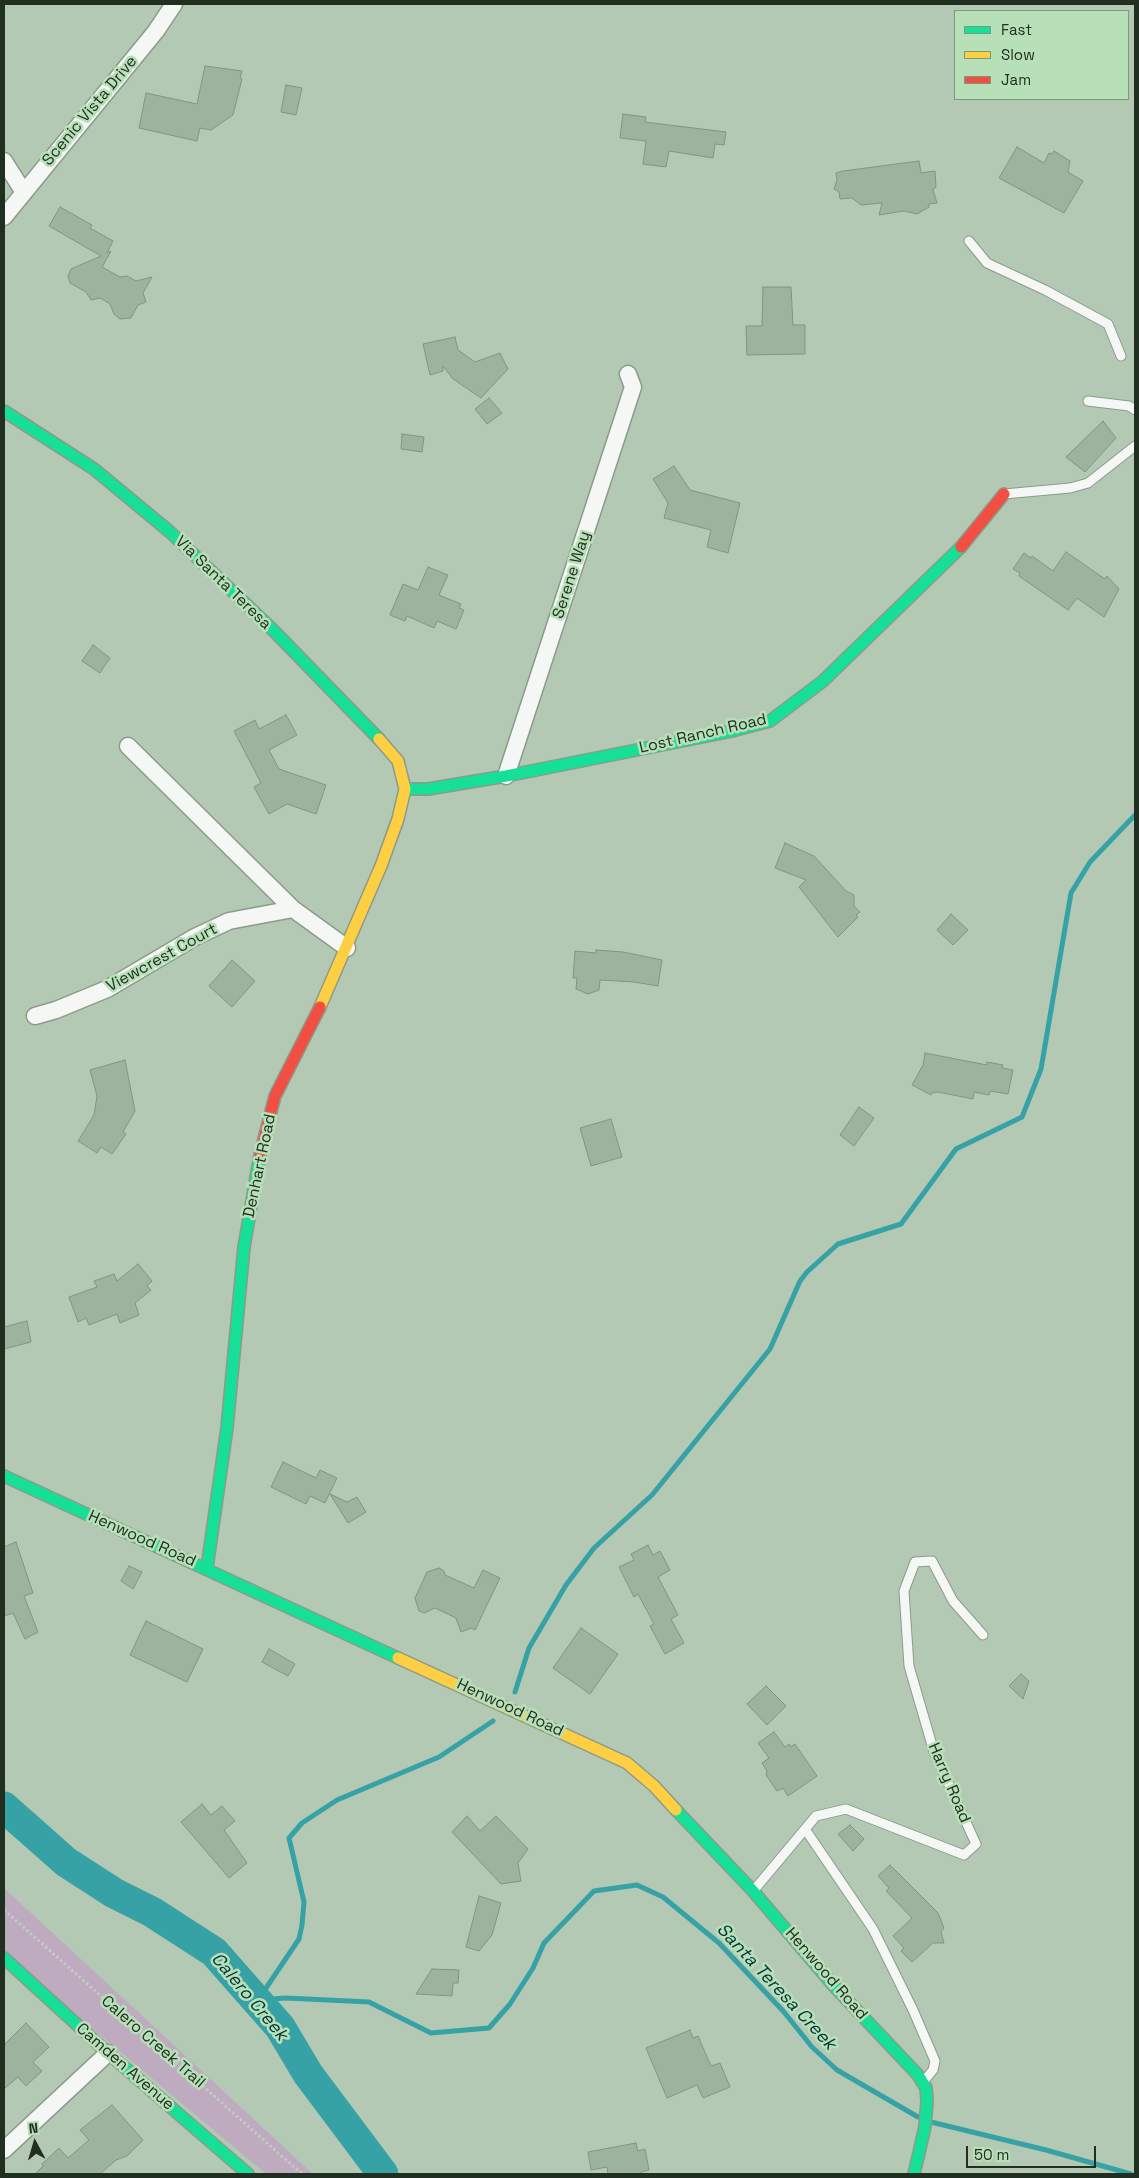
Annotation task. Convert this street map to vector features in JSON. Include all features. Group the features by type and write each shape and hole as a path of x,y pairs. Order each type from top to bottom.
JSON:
{"street":[{"name":"Scenic Vista Drive","path":"4,216 156,31 174,4"},
{"path":"4,161 23,191"},
{"name":"Serene Way","path":"506,776 633,387 628,374"},
{"name":"Via Santa Teresa","path":"4,412 94,469 170,532 271,628 372,730 398,761 405,789"},
{"name":"Lost Ranch Road","path":"405,789 428,789 506,776 732,731 770,721 823,681 872,635 971,537 1004,494"},
{"path":"128,746 292,909 347,948"},
{"name":"Denhart Road","path":"207,1568 227,1428 244,1247 260,1147 275,1096 321,1005 347,948 396,827 405,789"},
{"name":"Viewcrest Court","path":"35,1016 56,1010 107,989 195,936 229,921 292,909"},
{"name":"Henwood Road","path":"4,1476 627,1763 654,1786 753,1890 833,1985 920,2079"},
{"name":"Camden Avenue","path":"4,1958 108,2053 248,2174"},
{"path":"4,2150 108,2053"},
{"path":"914,2174 925,2128 927,2101 926,2088 920,2079"}],"lane":[{"path":"969,241 988,263 1045,290 1108,324 1121,356"},
{"path":"1088,401 1130,406 1135,410"},
{"path":"1004,494 1070,488 1088,483 1135,446"},
{"name":"Harry Road","path":"753,1890 816,1816 846,1809 964,1855 976,1844 934,1752 909,1666 904,1591 915,1562 932,1561 953,1601 983,1635"},
{"path":"805,1829 873,1929 913,2010 935,2062 933,2070 920,2079"}],"path":[{"name":"Calero Creek Trail","path":"4,1910 302,2174"}],"shaded area":[{"path":"4,1888 313,2174 266,2174 4,1954"}],"building":[{"path":"205,66 242,71 240,78 242,79 233,115 211,130 200,128 197,141 139,128 146,93 197,104"},
{"path":"286,85 302,88 296,115 281,112"},
{"path":"623,114 646,117 645,122 726,132 724,145 715,144 713,158 669,151 666,167 643,164 646,141 620,138"},
{"path":"1017,147 1044,163 1049,153 1052,154 1054,151 1070,161 1068,172 1083,181 1064,213 999,178"},
{"path":"919,161 921,173 935,171 936,187 933,190 937,203 929,204 929,207 917,214 904,211 879,215 882,203 861,205 852,198 840,199 839,192 834,189 837,180 836,173"},
{"path":"60,207 92,225 90,228 113,241 107,253 111,251 102,267 120,277 127,276 136,281 152,277 143,293 146,302 138,305 131,318 120,319 114,314 110,304 100,298 91,300 86,292 70,283 68,276 71,269 101,256 49,226"},
{"path":"763,287 791,287 793,325 805,325 805,354 747,355 746,326 762,326"},
{"path":"455,337 458,350 475,362 500,353 508,369 481,398 453,379 443,366 443,371 430,375 423,344"},
{"path":"489,398 502,413 487,424 475,409"},
{"path":"1103,421 1116,438 1085,472 1066,457"},
{"path":"402,434 424,437 422,452 401,449"},
{"path":"674,466 690,490 740,503 728,553 707,547 711,530 664,518 668,503 653,479"},
{"path":"1066,552 1105,579 1107,576 1119,589 1104,617 1077,598 1068,610 1019,576 1020,573 1013,569 1024,553 1031,558 1032,556 1053,571"},
{"path":"428,567 448,575 439,595 461,604 459,608 464,610 456,629 437,621 434,628 407,616 405,621 390,615 403,584 418,590"},
{"path":"93,645 110,658 100,673 82,661"},
{"path":"286,715 297,735 269,750 279,769 326,785 316,814 287,804 269,814 254,787 261,783 234,731 255,720 259,729"},
{"path":"785,843 814,856 846,891 854,895 854,906 860,912 856,915 858,917 838,937 799,887 806,880 775,868"},
{"path":"951,914 968,930 953,945 937,930"},
{"path":"596,950 623,952 662,960 658,986 634,982 600,980 599,990 588,994 576,989 577,978 573,978 575,951 596,953"},
{"path":"232,960 255,981 232,1007 209,986"},
{"path":"925,1053 987,1065 987,1062 1003,1065 1002,1068 1013,1070 1008,1094 990,1091 989,1095 974,1092 973,1099 938,1092 931,1095 912,1085 923,1065"},
{"path":"125,1060 135,1111 123,1132 126,1134 112,1154 101,1147 97,1153 78,1141 94,1115 97,1096 90,1070"},
{"path":"859,1107 874,1118 854,1146 840,1135"},
{"path":"611,1119 622,1157 591,1166 580,1128"},
{"path":"138,1264 152,1281 147,1286 151,1290 135,1303 139,1315 120,1323 117,1314 89,1325 86,1318 78,1322 69,1297 97,1287 94,1281 114,1274 117,1281"},
{"path":"27,1321 31,1342 4,1349 4,1327"},
{"path":"283,1462 316,1478 320,1470 337,1478 325,1503 310,1496 306,1504 271,1487"},
{"path":"330,1494 347,1502 357,1497 366,1512 348,1523"},
{"path":"16,1542 33,1593 24,1596 38,1632 25,1639 13,1613 4,1616 4,1547"},
{"path":"648,1545 653,1555 660,1551 670,1570 658,1577 678,1615 671,1619 684,1643 665,1654 650,1626 654,1624 638,1594 634,1597 619,1567 634,1560 631,1554"},
{"path":"129,1566 142,1572 133,1589 121,1581"},
{"path":"439,1568 444,1571 445,1575 474,1588 483,1570 500,1578 475,1630 471,1628 461,1632 456,1618 435,1608 424,1613 419,1611 415,1598 427,1572"},
{"path":"146,1621 203,1649 187,1682 130,1655"},
{"path":"581,1628 618,1654 590,1694 553,1668"},
{"path":"269,1649 295,1664 288,1676 262,1662"},
{"path":"1021,1674 1029,1681 1023,1699 1009,1686"},
{"path":"766,1686 786,1706 767,1725 747,1704"},
{"path":"774,1732 785,1747 789,1744 790,1747 795,1744 817,1776 788,1796 783,1788 777,1791 766,1775 767,1771 762,1763 769,1758 758,1743"},
{"path":"202,1804 211,1815 222,1806 235,1821 224,1830 247,1863 229,1878 181,1822"},
{"path":"467,1816 480,1831 496,1816 528,1849 518,1863 521,1881 501,1884 452,1832"},
{"path":"850,1825 864,1839 853,1851 838,1834"},
{"path":"890,1865 938,1913 944,1928 941,1932 944,1943 933,1943 912,1962 901,1951 904,1948 893,1936 912,1918 886,1891 889,1888 878,1876"},
{"path":"479,1896 501,1903 492,1935 479,1951 466,1947"},
{"path":"432,1969 459,1970 458,1983 453,1983 452,1996 416,1994"},
{"path":"26,2023 49,2047 33,2062 42,2071 26,2086 18,2077 4,2089 4,2045"},
{"path":"690,2030 693,2038 698,2036 711,2066 720,2063 730,2087 703,2098 697,2085 667,2098 646,2048"},
{"path":"112,2105 143,2140 127,2156 116,2160 100,2174 35,2174 43,2166 42,2164 59,2148 68,2158 89,2140 80,2130"},
{"path":"636,2143 638,2151 645,2149 649,2170 641,2172 642,2174 608,2174 607,2167 591,2170 588,2152"}],"waterway":[{"path":"515,1692 529,1648 566,1585 594,1548 652,1495 770,1349 800,1281 807,1272 838,1244 901,1224 956,1149 1022,1117 1041,1069 1071,893 1090,862 1135,815"},
{"path":"258,2000 299,1939 302,1925 304,1902 289,1838 302,1823 337,1800 439,1757 493,1721"},
{"name":"Calero Creek","path":"4,1807 66,1862 114,1893 152,1912 214,1952 280,2027 308,2074 383,2174"},
{"name":"Santa Teresa Creek","path":"258,2000 286,1998 369,2002 431,2033 489,2028 510,2004 533,1968 544,1943 594,1891 637,1885 663,1897 719,1943 784,2012 812,2047 837,2070 918,2117"},
{"name":"Santa Teresa Creek","path":"931,2122 1046,2150 1131,2174"}],"traffic: fast":[{"path":"4,411 94,469 170,532 271,628 379,739"},
{"path":"405,789 428,789 506,776 732,731 770,721 823,681 961,547"},
{"path":"207,1568 227,1428 244,1247 260,1155"},
{"path":"4,1476 398,1658"},
{"path":"676,1810 753,1891 833,1985 918,2075 926,2088 927,2101 925,2127 914,2174"},
{"path":"4,1958 108,2053 248,2174"}],"traffic: slow":[{"path":"320,1007 381,866 398,819 405,789 398,761 379,739"},
{"path":"398,1658 627,1763 654,1786 676,1810"}],"traffic: jam":[{"path":"961,547 1004,494"},
{"path":"260,1155 275,1096 320,1007"}]}
